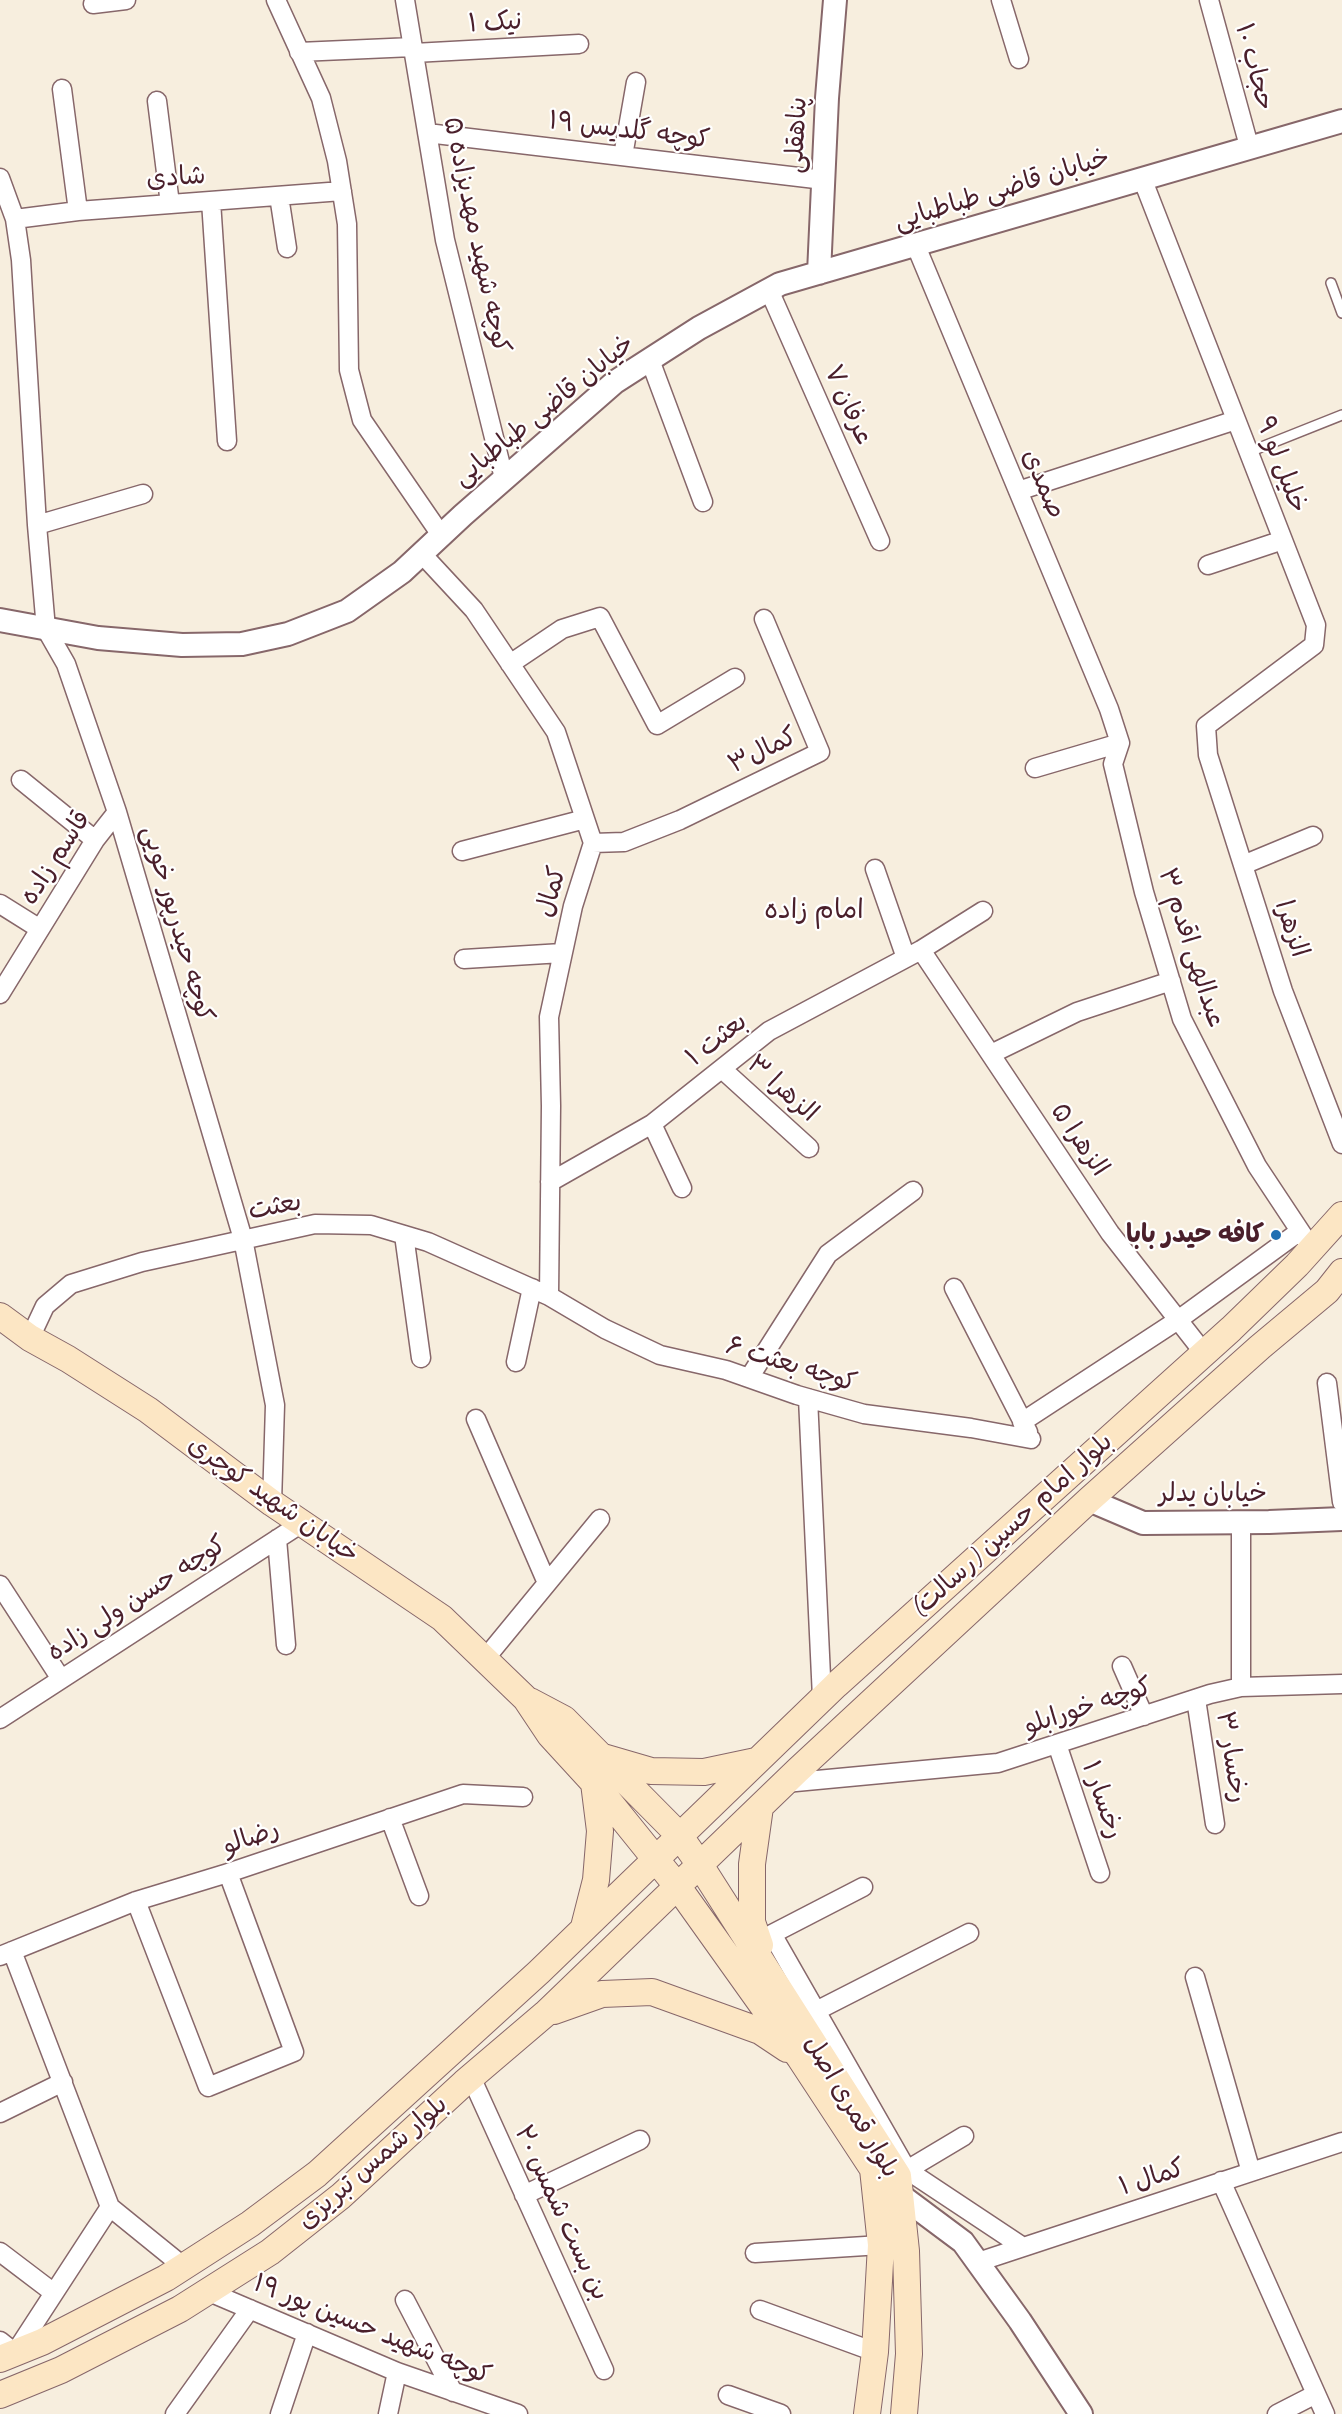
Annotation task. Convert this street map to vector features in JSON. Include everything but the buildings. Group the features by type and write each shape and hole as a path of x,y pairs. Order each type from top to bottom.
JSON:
{"main road":[{"name":"بلوار امام حسین (رسالت)","path":"679,1835 822,1698 1204,1353 1306,1240 1342,1215"},
{"name":"بلوار امام حسین (رسالت)","path":"700,1865 1089,1500 1260,1347 1327,1291 1342,1272"},
{"name":"خیابان شهید کوچری","path":"2,1319 148,1410 272,1503 442,1618 526,1699 550,1735 594,1783 678,1887"},
{"name":"خیابان شهید کوچری","path":"526,1699 564,1719 679,1835 700,1865"},
{"path":"600,1756 651,1771 704,1772 756,1761"},
{"path":"584,1927 596,1880 600,1831 594,1783"},
{"path":"760,1807 752,1864 752,1922 771,1976"},
{"name":"بلوار شمس تبریزی","path":"5,2351 42,2342 166,2278 250,2224 317,2174 470,2037 679,1835"},
{"name":"بلوار شمس تبریزی","path":"0,2395 61,2370 180,2309 270,2252 340,2196 471,2077 545,2014 700,1865"},
{"name":"بلوار قمری اصل","path":"700,1865 898,2176 906,2251 909,2354 904,2414"},
{"name":"بلوار قمری اصل","path":"678,1887 800,2058 873,2169 881,2245 875,2352 867,2414"},
{"path":"545,2014 602,1994 652,1992 760,2031 800,2058"}],"street":[{"path":"93,4 126,0"},
{"path":"276,0 321,98 342,191 347,224 349,370 362,420 441,535"},
{"name":"کوچه شهید مهدیزاده ۵","path":"405,0 445,240 504,478"},
{"name":"پناهقلی","path":"819,273 827,98 835,0"},
{"path":"1001,0 1019,59"},
{"name":"حجاب ۱۰","path":"1209,0 1249,147"},
{"name":"نیک ۱","path":"299,52 579,44"},
{"path":"623,156 636,82"},
{"path":"62,89 78,211"},
{"path":"157,101 170,204"},
{"name":"خیابان قاضی طباطبایی","path":"0,620 98,638 182,645 242,644 288,634 347,611 402,573 504,478 615,382 699,328 769,290 819,273 1342,121"},
{"name":"کوچه گلدیس ۱۹","path":"427,133 824,180"},
{"path":"0,178 15,219 21,260 37,525 46,629"},
{"name":"خلیل لو ۹","path":"1142,178 1316,625 1314,645 1206,726"},
{"name":"شادی","path":"15,219 78,211 342,191"},
{"path":"279,196 287,248"},
{"path":"211,201 226,441"},
{"name":"صمدی","path":"916,246 1109,709 1120,743"},
{"name":"عرفان ۷","path":"769,290 880,541"},
{"path":"650,360 704,502"},
{"path":"1018,491 1236,420"},
{"path":"37,525 143,494"},
{"path":"1208,565 1283,540"},
{"name":"کمال","path":"422,554 474,610 556,732 593,843 573,906 549,1017 549,1296"},
{"path":"510,664 562,629 600,617 657,725 735,678"},
{"name":"کمال۳","path":"593,843 624,842 671,824 820,752 764,619"},
{"name":"کوچه حیدرپور خویی","path":"46,629 69,672 117,812 243,1239 275,1406 272,1503"},
{"name":"الزهرا","path":"1206,726 1208,755 1284,991 1342,1144"},
{"path":"1035,768 1120,743"},
{"name":"عبدالهی اقدم ۳","path":"1120,743 1113,764 1144,892 1182,1019 1257,1166 1306,1240"},
{"path":"21,780 95,840"},
{"name":"قاسم زاده","path":"0,994 95,840 117,812"},
{"path":"462,851 585,819"},
{"path":"1244,865 1312,836"},
{"name":"الزهرا ۵","path":"875,869 914,954 991,1054 1110,1233 1204,1353"},
{"path":"0,904 40,929"},
{"name":"بعثت ۱","path":"550,1182 652,1124 769,1031 914,954 983,911"},
{"path":"464,959 562,953"},
{"path":"991,1054 1077,1012 1171,981"},
{"name":"الزهرا ۳","path":"722,1069 809,1148"},
{"path":"652,1124 682,1188"},
{"path":"749,1378 828,1254 913,1191"},
{"name":"بعثت","path":"30,1338 45,1306 71,1284 142,1262 315,1224 371,1224 428,1242 549,1296"},
{"path":"404,1235 421,1358"},
{"path":"954,1288 1023,1422 1178,1320 1306,1240"},
{"path":"516,1362 532,1288"},
{"name":"کوچه بعثت ۶","path":"549,1296 605,1329 660,1355 726,1370 864,1414 971,1428 1031,1439 1023,1422"},
{"path":"1327,1383 1342,1502"},
{"path":"808,1398 822,1698"},
{"path":"476,1419 547,1583"},
{"name":"خیابان یدلر","path":"1089,1500 1143,1523 1342,1518"},
{"path":"484,1660 600,1519"},
{"path":"1241,1522 1241,1687"},
{"name":"کوچه حسن ولی زاده","path":"0,1719 302,1523"},
{"path":"277,1539 286,1645"},
{"path":"0,1585 61,1679"},
{"path":"1122,1666 1144,1716"},
{"name":"کوچه خورابلو","path":"785,1783 998,1763 1196,1699 1241,1687 1342,1684"},
{"name":"رخسار ۳","path":"1196,1699 1215,1824"},
{"name":"رخسار ۱","path":"1057,1744 1100,1873"},
{"name":"رضالو","path":"6,1953 136,1901 228,1873 463,1794 523,1797"},
{"path":"390,1818 419,1896"},
{"path":"136,1901 208,2087 294,2052 228,1873"},
{"path":"863,1887 772,1934 907,2170 1023,2247"},
{"path":"816,2011 969,1933"},
{"path":"6,1953 63,2082 110,2207 184,2267"},
{"path":"1195,1977 1251,2172"},
{"name":"بن بست شمس ۲۰","path":"471,2077 604,2370"},
{"path":"0,2113 63,2082"},
{"path":"907,2170 964,2136"},
{"path":"524,2195 640,2140"},
{"name":"کمال ۱","path":"978,2262 1342,2142"},
{"path":"1221,2181 1325,2414"},
{"path":"900,2196 963,2242 1081,2414"},
{"path":"5,2351 54,2293 110,2207"},
{"path":"755,2253 881,2245"},
{"path":"0,2252 54,2293"},
{"name":"کوچه شهید حسین پور ۱۹","path":"207,2291 397,2372 453,2392 485,2409 518,2414"},
{"path":"405,2300 453,2392"},
{"path":"175,2414 250,2309"},
{"path":"760,2310 875,2352"},
{"path":"280,2414 307,2333"},
{"path":"388,2414 397,2372"},
{"path":"1276,2414 1316,2394"},
{"path":"728,2395 781,2414"}],"lane":[{"path":"1331,283 1342,313"},
{"path":"1249,452 1342,414"}],"place":[{"name":"کافه حیدر بابا","path":"1276,1235"}],"district":[{"name":"امام زاده","path":"814,911"}]}
